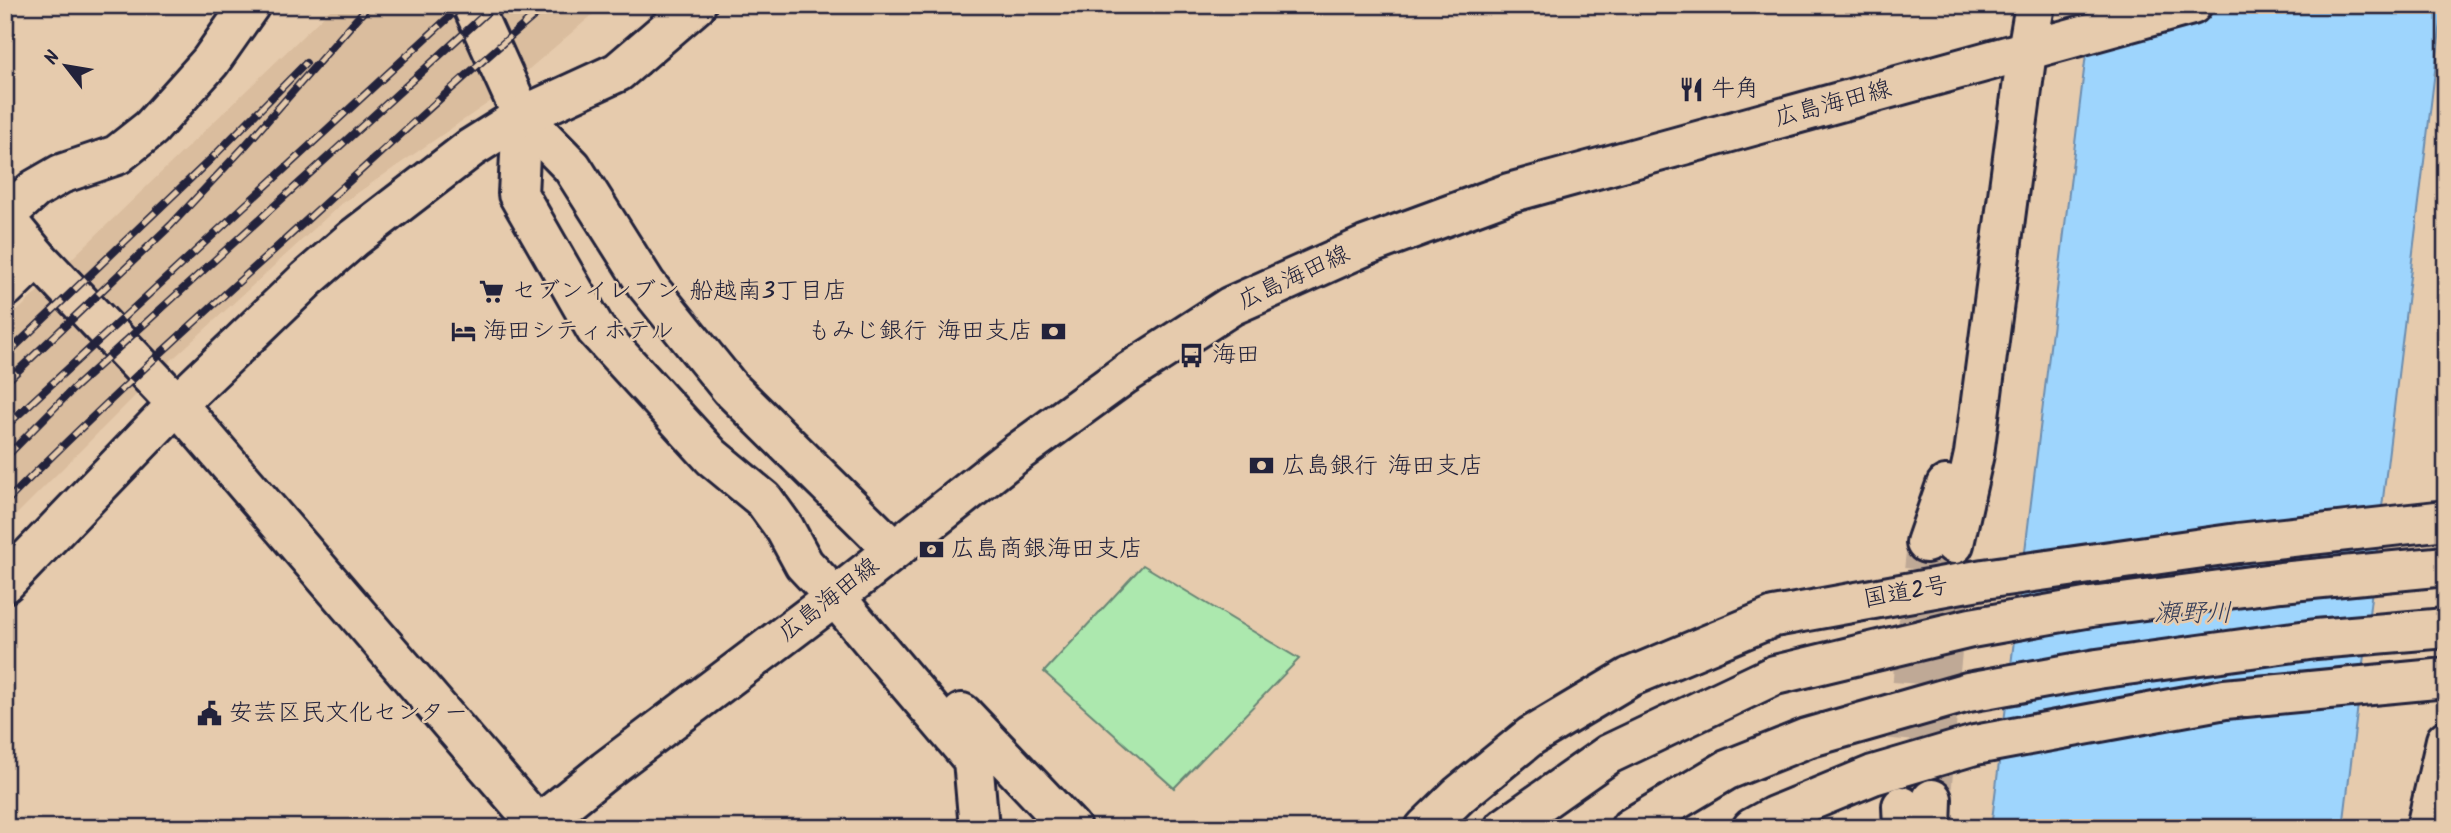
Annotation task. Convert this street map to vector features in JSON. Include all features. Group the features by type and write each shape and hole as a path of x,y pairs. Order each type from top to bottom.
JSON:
{"main road":[{"path":"472,5 522,116 572,167 646,284 730,388 887,554"},
{"path":"5,583 177,404 307,279 354,238 471,148 522,116 618,72 696,5"},
{"path":"1940,544 1984,374 2035,5"},
{"name":"広島海田線","path":"536,826 1017,453 1124,376 1231,306 1365,246 1509,193 2192,5"},
{"path":"241,9 210,62 150,128 117,155 61,174 35,189 5,217 37,257 177,404 536,826"},
{"path":"522,116 518,194 596,330 712,457 764,500 785,529 804,564 842,591 863,630 973,760 979,828"},
{"path":"5,288 37,257"},
{"name":"国道2号","path":"1426,828 1459,795 1531,736 1630,677 1774,617 1984,579 2238,543 2446,520"},
{"path":"1504,828 1609,754 1775,675 1971,628 2091,607 2268,584 2446,566"},
{"path":"1630,828 1727,770 1807,738 1968,692 2097,669 2316,639 2446,628"},
{"path":"863,630 898,646 1072,828"},
{"path":"1752,828 1774,816 1873,775 1975,745 2225,699 2446,678"},
{"path":"2426,828 2446,740"}],"shaded area":[{"path":"335,5 604,5 494,99 340,205 165,366 5,526 5,323"}],"green space":[{"path":"1143,565 1299,659 1174,788 1044,672"}],"water":[{"name":"瀬野川","path":"2092,5 2443,5 2343,828 1991,828"}],"tunnel":[{"path":"1903,797 1926,543"},
{"path":"1932,799 1954,544"}],"railway":[{"path":"5,383 171,225 245,146 369,5"},
{"path":"5,427 462,5"},
{"path":"5,458 73,389 495,5"},
{"path":"5,503 172,343 444,95 547,5"},
{"path":"5,356 212,158 306,63"}],"place":[{"name":"牛角","path":"1691,89"},
{"name":"セブンイレブン 船越南3丁目店","path":"492,291"},
{"name":"海田シティホテル","path":"463,331"},
{"name":"もみじ銀行 海田支店","path":"1053,331"},
{"name":"海田","path":"1192,355"},
{"name":"広島銀行 海田支店","path":"1262,466"},
{"name":"広島商銀海田支店","path":"931,549"},
{"name":"安芸区民文化センター","path":"209,713"}]}
